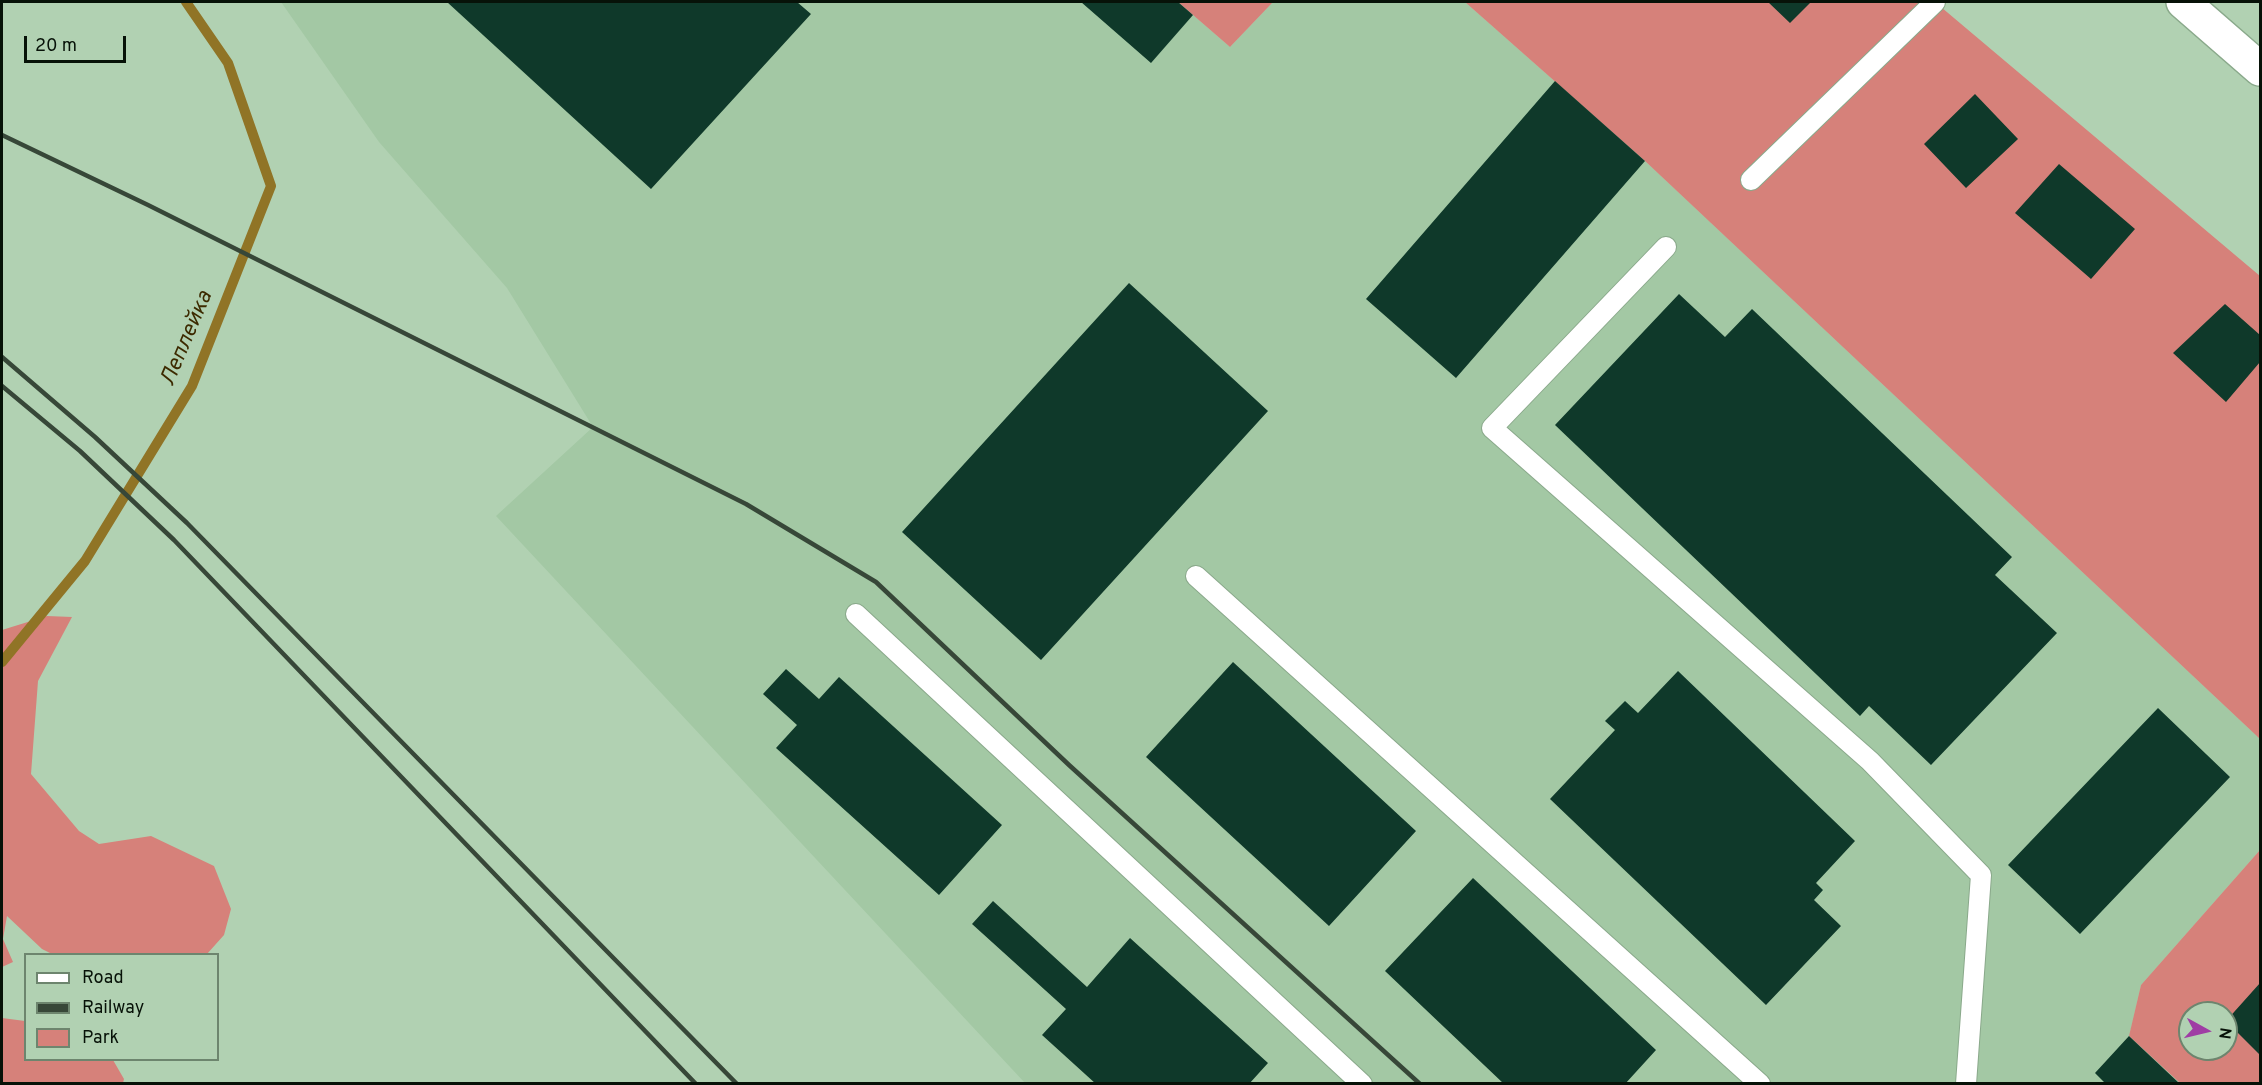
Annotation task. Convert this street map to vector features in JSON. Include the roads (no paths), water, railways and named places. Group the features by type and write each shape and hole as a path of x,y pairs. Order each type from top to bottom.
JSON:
{"main road":[{"path":"2183,2 2260,69"}],"lane":[{"path":"1751,180 1935,2"},
{"path":"1666,247 1492,428 1870,761 1981,875 1966,1083"},
{"path":"1196,576 1760,1083"},
{"path":"856,614 1362,1083"}],"waterway":[{"name":"Леплейка","path":"2,662 85,561 192,386 271,186 228,63 186,2"}],"railway":[{"path":"2,135 148,205 746,504 876,582 1069,765 1420,1084"},
{"path":"2,357 95,437 187,523 737,1084"},
{"path":"2,386 80,451 174,540 696,1084"}]}
